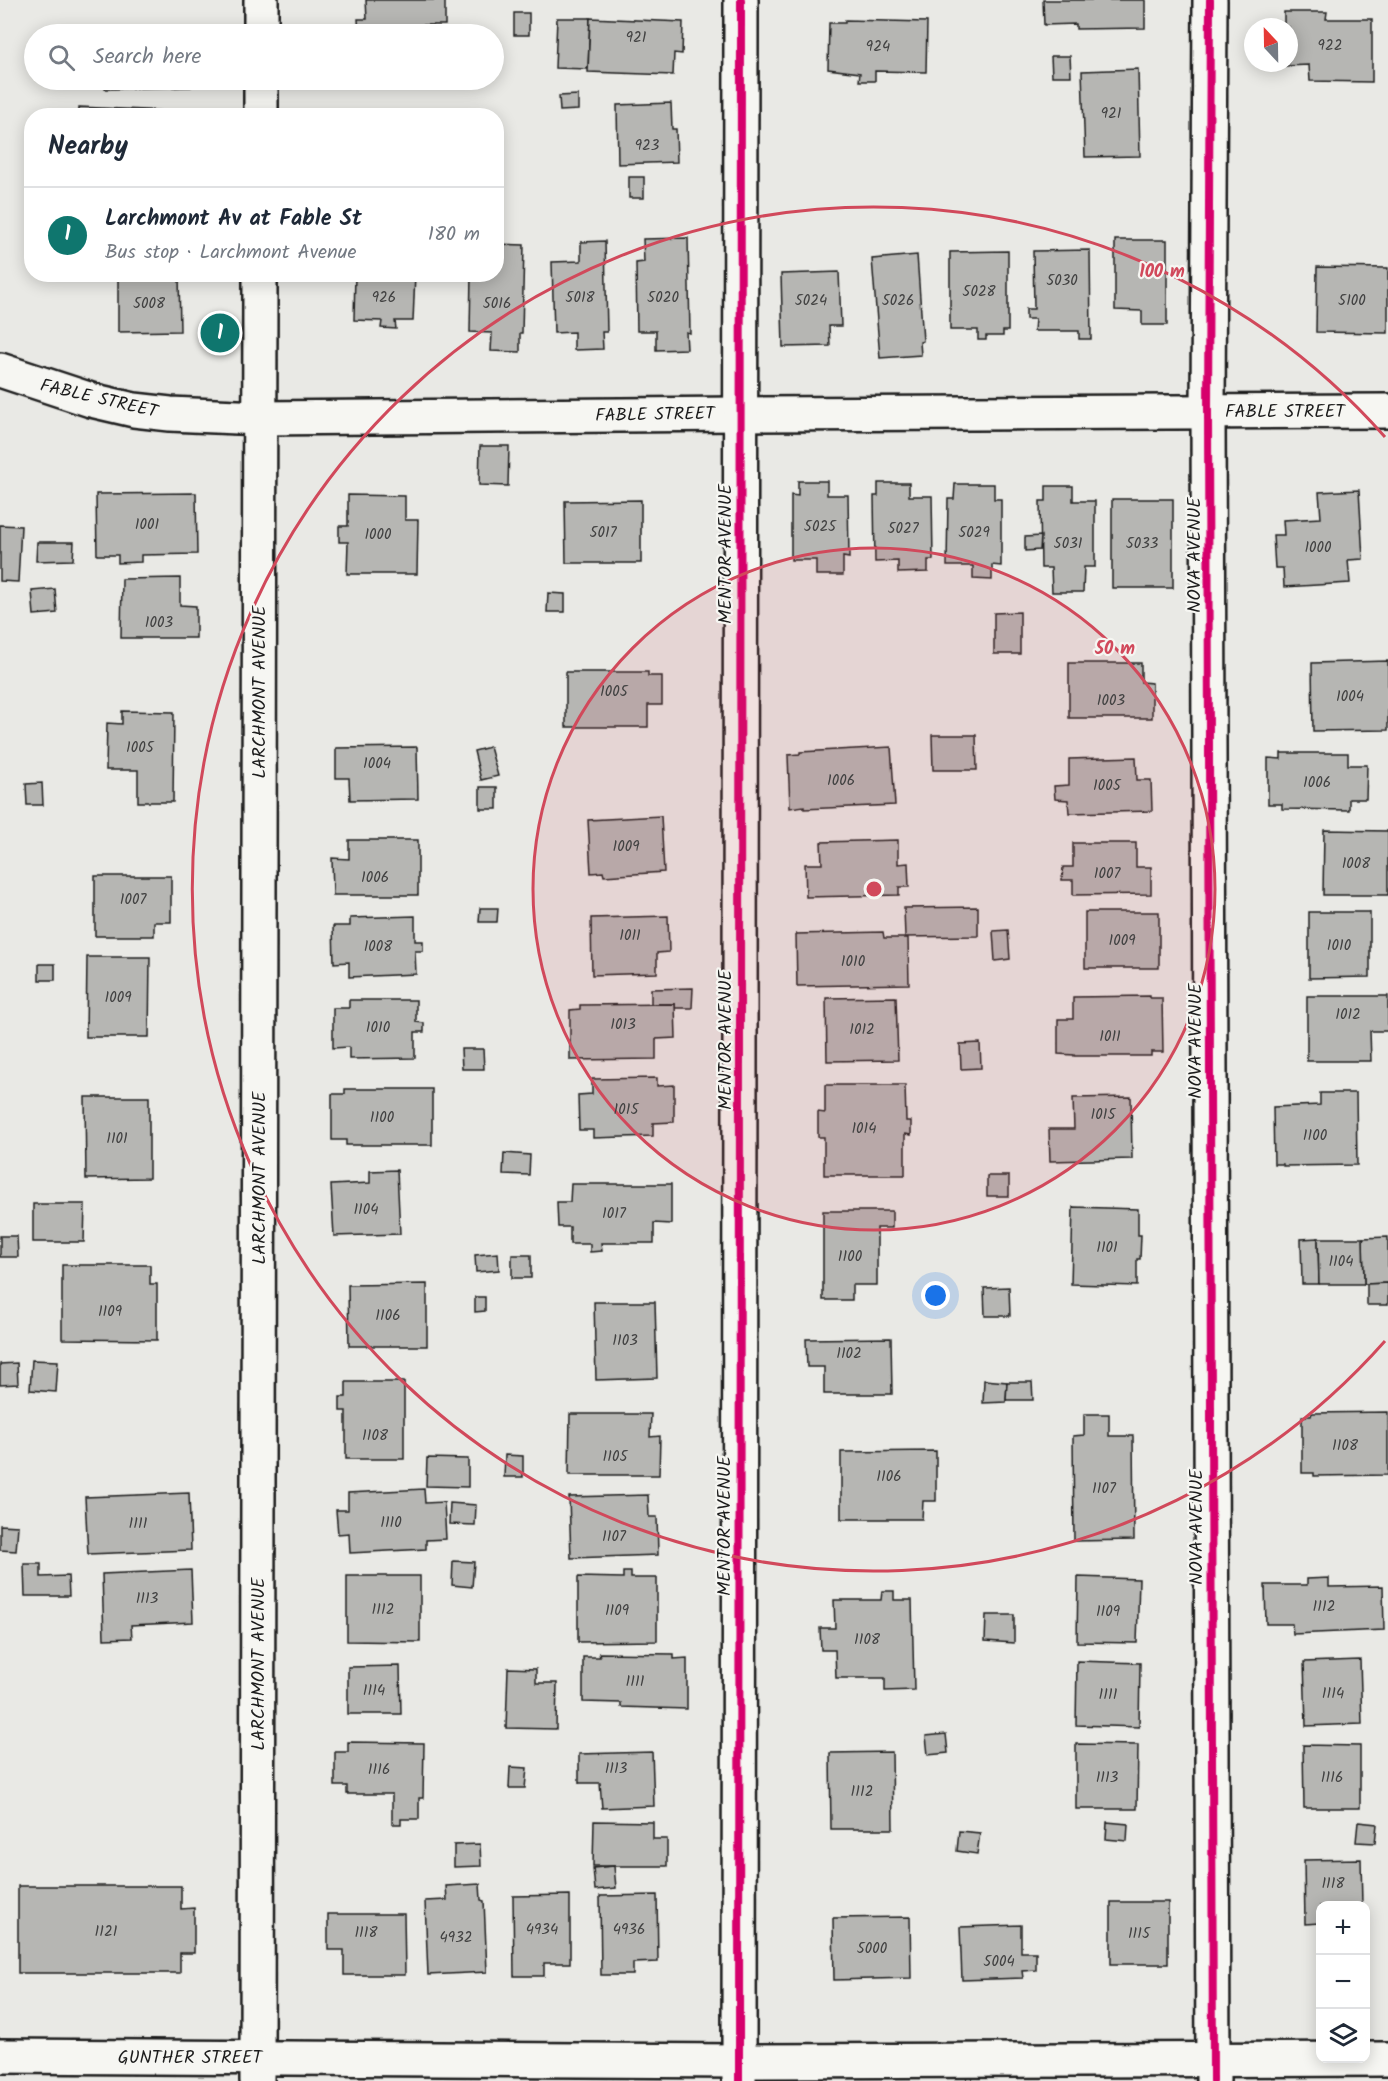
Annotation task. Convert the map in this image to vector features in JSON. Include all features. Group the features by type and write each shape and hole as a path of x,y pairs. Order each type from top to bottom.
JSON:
{"street":[{"path":"261,0 261,24"},
{"name":"MENTOR AVENUE","path":"739,2071 741,0"},
{"name":"NOVA AVENUE","path":"1210,0 1213,2071"},
{"path":"261,90 261,108"},
{"name":"LARCHMONT AVENUE","path":"257,2069 260,282"},
{"name":"FABLE STREET","path":"0,370 81,397 134,410 260,418 1388,411"},
{"name":"GUNTHER STREET","path":"0,2056 257,2069 739,2071 1213,2071 1388,2059"}],"building":[{"path":"366,0 445,0 445,24 358,24 358,19 367,19"},
{"path":"1043,0 1145,0 1145,28 1076,29 1076,24 1044,25"},
{"path":"1284,12 1327,12 1326,19 1372,19 1372,82 1310,81 1309,65 1298,65 1298,18 1284,18"},
{"path":"514,13 529,13 529,35 514,35"},
{"path":"557,18 590,18 588,69 555,68"},
{"path":"590,18 683,22 682,54 674,53 673,75 588,72"},
{"path":"845,20 927,22 926,72 875,71 875,81 859,81 860,73 828,69 829,23 845,23"},
{"path":"1051,56 1070,56 1071,76 1052,76"},
{"path":"1138,69 1140,156 1085,157 1082,71"},
{"path":"578,95 578,110 560,111 559,96"},
{"path":"671,103 672,129 676,129 677,162 618,164 617,105"},
{"path":"629,177 644,177 644,198 629,198"},
{"path":"688,238 690,333 686,332 687,349 656,350 656,331 637,331 636,263 644,262 643,239"},
{"path":"1115,240 1167,240 1167,325 1142,325 1142,311 1115,310"},
{"path":"605,241 607,332 602,332 603,349 574,350 574,332 554,333 552,262 581,261 581,242"},
{"path":"504,244 524,245 520,352 491,351 492,333 470,332 471,282 504,282"},
{"path":"1090,250 1091,339 1079,339 1079,331 1034,331 1035,319 1026,319 1026,309 1034,309 1033,251"},
{"path":"1008,251 1008,331 1003,331 1003,336 986,336 986,340 978,340 978,330 950,330 950,252"},
{"path":"917,255 923,341 920,342 921,355 880,358 872,259"},
{"path":"1317,267 1388,268 1388,333 1316,332"},
{"path":"839,272 841,326 829,326 830,346 783,347 781,274"},
{"path":"118,282 179,282 180,331 118,332"},
{"path":"355,282 415,282 413,321 395,321 396,329 381,328 382,321 354,320"},
{"path":"480,446 509,446 508,486 479,485"},
{"path":"798,481 827,481 827,495 848,495 849,558 843,557 843,575 816,575 816,560 791,560 791,495 798,496"},
{"path":"878,483 909,483 909,496 932,496 933,560 928,560 928,572 898,573 898,561 875,562 874,496 878,496"},
{"path":"955,484 994,484 994,499 1001,499 1001,566 992,565 992,580 973,579 973,566 947,566 948,499 954,499"},
{"path":"1046,486 1073,486 1073,501 1095,501 1095,567 1084,567 1083,592 1052,592 1051,568 1041,568 1040,501 1046,501"},
{"path":"1359,490 1363,559 1348,560 1350,583 1284,587 1283,568 1275,568 1273,535 1284,535 1283,520 1321,518 1319,492"},
{"path":"196,493 197,554 141,555 141,562 118,563 118,555 97,555 96,494"},
{"path":"348,495 405,496 405,520 418,520 417,574 347,574 348,542 339,542 339,526 348,526"},
{"path":"1112,499 1173,499 1173,588 1112,588"},
{"path":"641,500 641,563 566,563 565,501"},
{"path":"0,525 21,526 18,582 0,581"},
{"path":"1041,536 1040,550 1025,551 1025,537"},
{"path":"37,542 74,542 73,560 36,561"},
{"path":"180,578 180,605 196,606 196,638 121,638 122,579"},
{"path":"55,589 57,613 34,615 32,591"},
{"path":"548,593 565,594 565,612 547,612"},
{"path":"1020,612 1020,654 994,654 994,613"},
{"path":"1388,661 1388,730 1313,731 1312,663"},
{"path":"1069,663 1141,663 1141,682 1152,683 1152,718 1069,718"},
{"path":"566,672 648,672 648,676 662,676 662,705 648,705 648,727 566,727"},
{"path":"122,711 174,712 173,802 138,802 138,770 106,770 107,723 122,724"},
{"path":"932,735 976,735 977,770 933,770"},
{"path":"417,747 418,799 350,800 349,778 336,778 336,748"},
{"path":"490,747 498,776 481,780 474,751"},
{"path":"891,747 895,805 790,808 788,755 800,754 800,752"},
{"path":"1281,753 1348,753 1348,765 1367,765 1366,799 1349,799 1349,810 1282,809 1282,804 1268,804 1268,758 1281,759"},
{"path":"1136,757 1137,780 1151,780 1152,811 1069,813 1068,800 1055,799 1054,786 1069,785 1069,759"},
{"path":"42,783 43,805 27,805 26,784"},
{"path":"480,787 497,787 497,809 480,809"},
{"path":"661,816 664,872 604,876 603,872 591,873 588,820"},
{"path":"1324,830 1388,831 1388,895 1323,895"},
{"path":"349,840 418,840 418,895 333,895 332,858 349,859"},
{"path":"898,840 898,864 908,863 909,887 899,887 899,895 806,897 805,864 822,864 821,842"},
{"path":"1073,843 1136,843 1136,867 1151,867 1151,894 1073,895 1073,880 1062,880 1063,867 1073,867"},
{"path":"95,876 171,876 171,922 154,922 154,936 95,936"},
{"path":"978,907 978,936 905,937 904,908"},
{"path":"480,908 498,908 497,922 479,922"},
{"path":"1085,912 1159,912 1159,968 1085,968"},
{"path":"1309,912 1370,912 1370,977 1309,978"},
{"path":"415,916 415,941 423,941 423,951 415,951 416,974 349,977 349,962 334,963 333,926 350,926 350,918"},
{"path":"668,916 669,952 657,953 657,973 592,975 591,918"},
{"path":"1008,930 1010,959 995,961 993,931"},
{"path":"883,932 884,938 908,938 909,984 797,986 796,934"},
{"path":"87,957 150,957 149,1037 86,1037"},
{"path":"39,964 55,964 55,980 39,980"},
{"path":"693,988 692,1008 675,1008 675,1004 651,1004 651,989"},
{"path":"1150,996 1150,998 1162,998 1163,1052 1151,1052 1151,1056 1058,1054 1058,1019 1073,1019 1073,997"},
{"path":"1307,996 1388,996 1388,1031 1370,1031 1371,1061 1307,1061"},
{"path":"896,997 898,1060 827,1061 826,998"},
{"path":"349,1000 416,1000 416,1022 424,1023 424,1032 415,1032 415,1058 349,1059 349,1047 333,1048 333,1008 349,1008"},
{"path":"675,1004 676,1038 656,1039 656,1059 570,1060 570,1010 580,1009 580,1005"},
{"path":"980,1043 981,1068 961,1069 960,1044"},
{"path":"461,1049 483,1049 484,1069 462,1069"},
{"path":"657,1078 657,1086 674,1085 674,1122 653,1123 653,1136 593,1138 593,1130 579,1130 578,1095 592,1094 592,1079"},
{"path":"825,1085 905,1085 906,1121 911,1121 911,1135 905,1134 905,1175 824,1175 824,1137 818,1137 818,1112 825,1113"},
{"path":"345,1089 432,1089 432,1145 346,1145 346,1140 332,1140 332,1094 345,1094"},
{"path":"1320,1093 1356,1093 1357,1165 1283,1166 1283,1164 1274,1164 1273,1107 1320,1105"},
{"path":"85,1097 149,1097 149,1178 86,1179"},
{"path":"1131,1097 1132,1159 1050,1161 1049,1129 1074,1129 1073,1098"},
{"path":"504,1153 530,1155 529,1175 503,1174"},
{"path":"397,1170 400,1234 334,1236 331,1185 370,1183 370,1171"},
{"path":"987,1176 1009,1176 1009,1196 987,1196"},
{"path":"571,1184 671,1184 671,1224 654,1223 654,1243 601,1243 602,1251 590,1252 590,1244 570,1244 570,1227 558,1227 557,1202 570,1202"},
{"path":"33,1204 85,1204 84,1242 33,1242"},
{"path":"1073,1207 1138,1209 1138,1235 1141,1235 1140,1259 1137,1259 1137,1286 1071,1284"},
{"path":"823,1211 892,1211 892,1228 877,1228 877,1285 852,1285 852,1300 823,1300"},
{"path":"0,1236 17,1236 18,1257 0,1257"},
{"path":"1388,1237 1388,1283 1364,1284 1363,1238"},
{"path":"1318,1238 1319,1284 1302,1284 1301,1239"},
{"path":"1318,1238 1363,1238 1364,1284 1319,1284"},
{"path":"498,1253 499,1270 476,1272 475,1255"},
{"path":"512,1255 531,1255 531,1278 512,1278"},
{"path":"62,1265 150,1265 150,1284 157,1284 157,1340 62,1339"},
{"path":"1388,1283 1388,1305 1367,1305 1367,1284"},
{"path":"427,1284 427,1346 349,1346 348,1285"},
{"path":"1009,1287 1010,1316 985,1316 984,1288"},
{"path":"475,1297 485,1297 485,1311 475,1312"},
{"path":"594,1302 655,1302 657,1378 596,1380"},
{"path":"891,1338 892,1394 824,1394 824,1367 807,1367 806,1339"},
{"path":"32,1360 58,1361 56,1392 30,1390"},
{"path":"17,1363 18,1384 0,1385 0,1364"},
{"path":"984,1380 1007,1382 1006,1402 983,1403"},
{"path":"346,1382 404,1382 404,1459 346,1459 346,1411 340,1411 340,1397 346,1397"},
{"path":"1007,1382 1032,1382 1033,1400 1006,1400"},
{"path":"1388,1412 1388,1475 1314,1476 1314,1473 1302,1473 1302,1416 1311,1416 1312,1413"},
{"path":"570,1414 651,1414 650,1437 660,1436 659,1475 569,1475"},
{"path":"1084,1414 1109,1414 1109,1436 1133,1436 1134,1540 1074,1541 1073,1436 1084,1435"},
{"path":"936,1451 936,1501 923,1501 922,1519 841,1519 841,1452"},
{"path":"505,1455 523,1456 523,1477 504,1477"},
{"path":"427,1458 468,1459 468,1487 426,1486"},
{"path":"424,1489 425,1503 444,1502 446,1539 426,1540 426,1549 350,1553 349,1533 338,1534 336,1510 348,1510 348,1493"},
{"path":"189,1493 191,1550 88,1554 85,1497"},
{"path":"648,1495 649,1517 657,1517 658,1555 571,1558 569,1497"},
{"path":"450,1503 476,1505 475,1525 449,1524"},
{"path":"0,1525 18,1526 16,1551 0,1550"},
{"path":"453,1561 474,1562 472,1587 452,1585"},
{"path":"24,1564 41,1564 41,1577 68,1576 69,1596 25,1596"},
{"path":"191,1570 193,1622 131,1625 132,1638 104,1639 102,1574"},
{"path":"623,1572 631,1572 631,1578 657,1578 657,1641 578,1642 578,1577 623,1578"},
{"path":"347,1576 420,1576 420,1642 347,1641"},
{"path":"1078,1577 1139,1579 1137,1643 1077,1642"},
{"path":"1329,1578 1329,1587 1383,1586 1384,1630 1293,1634 1292,1624 1266,1624 1265,1585 1307,1585 1307,1579"},
{"path":"882,1591 894,1591 894,1600 912,1600 914,1690 885,1691 885,1678 836,1678 835,1650 821,1650 820,1628 835,1628 834,1600 881,1600"},
{"path":"986,1615 1014,1615 1014,1643 985,1641"},
{"path":"599,1653 674,1654 674,1659 687,1658 687,1709 621,1707 621,1703 583,1702 583,1657 600,1657"},
{"path":"1360,1660 1362,1724 1306,1726 1304,1662"},
{"path":"1077,1661 1140,1663 1139,1727 1076,1725"},
{"path":"400,1666 401,1714 348,1714 348,1667"},
{"path":"508,1668 536,1669 536,1683 557,1683 556,1729 506,1728"},
{"path":"946,1734 948,1753 928,1755 926,1736"},
{"path":"348,1742 424,1743 423,1798 419,1798 419,1819 401,1819 401,1824 392,1824 392,1794 347,1794 347,1786 335,1786 335,1752 348,1752"},
{"path":"1076,1744 1138,1745 1137,1809 1076,1809"},
{"path":"1303,1745 1360,1746 1360,1808 1304,1808"},
{"path":"652,1752 654,1806 602,1808 600,1783 579,1783 579,1754"},
{"path":"892,1752 893,1829 831,1829 830,1753"},
{"path":"510,1767 527,1768 525,1788 509,1788"},
{"path":"594,1821 653,1822 653,1839 667,1839 667,1866 593,1866"},
{"path":"1107,1822 1128,1824 1127,1841 1106,1839"},
{"path":"1358,1822 1377,1824 1375,1843 1356,1842"},
{"path":"959,1831 980,1833 977,1854 957,1851"},
{"path":"480,1844 481,1866 454,1867 454,1845"},
{"path":"1361,1859 1362,1901 1316,1901 1316,1923 1305,1924 1304,1860"},
{"path":"614,1866 616,1888 595,1890 593,1868"},
{"path":"480,1884 481,1900 484,1901 487,1972 428,1975 425,1901 447,1900 446,1886"},
{"path":"18,1886 181,1886 181,1909 194,1908 194,1953 180,1953 180,1973 18,1973"},
{"path":"570,1895 570,1963 544,1963 544,1976 514,1976 513,1896"},
{"path":"657,1895 658,1962 633,1963 633,1975 601,1975 600,1896"},
{"path":"1111,1902 1168,1902 1168,1964 1111,1964"},
{"path":"328,1914 404,1914 405,1975 344,1975 344,1950 328,1950"},
{"path":"910,1917 911,1978 834,1980 833,1918"},
{"path":"1021,1925 1021,1952 1036,1952 1036,1970 1022,1971 1023,1978 962,1980 960,1927"}],"cycle path":[{"path":"739,2081 741,0"},
{"path":"1210,0 1208,411 1213,2081"}],"place":[{"name":"Larchmont Av at Fable St","path":"220,333"}]}
